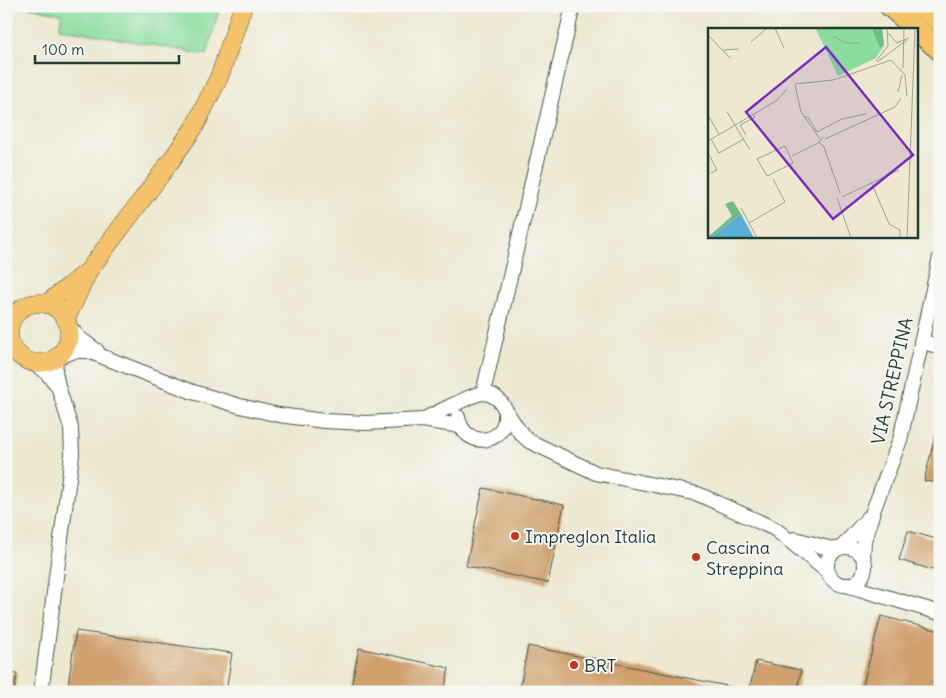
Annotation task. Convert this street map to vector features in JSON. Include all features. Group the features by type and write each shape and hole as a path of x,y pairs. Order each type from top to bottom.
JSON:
{"highway":[{"path":"890,6 915,28"},
{"path":"921,6 940,22"},
{"path":"918,31 940,50"}],"main road":[{"path":"67,322 60,311 46,304 32,304 24,307 14,316 10,326 9,338 13,349 21,358 32,363 41,364 57,358 67,346 67,322 90,270 195,126 220,76 243,6"},
{"path":"46,304 90,270"}],"street":[{"path":"483,393 573,6"},
{"name":"VIA STREPPINA","path":"864,564 864,541 872,511 900,440 940,257"},
{"path":"67,322 79,338 104,356"},
{"path":"921,341 940,347"},
{"path":"41,692 72,456 70,428 55,371 57,358 81,350 104,356 193,392 279,415 324,421 366,423 422,420 460,426"},
{"path":"32,363 44,370 58,386"},
{"path":"422,420 472,395 483,393 499,400 522,436"},
{"path":"465,400 460,408 460,426 465,433 476,440 485,440 499,433 504,426 505,412"},
{"path":"499,433 522,436 596,473 698,494 783,534 822,548 854,549 864,564 869,581 890,599"},
{"name":"VIA STREPPINA","path":"839,549 872,511"},
{"path":"783,534 828,572 835,582 940,613"},
{"path":"828,572 828,560 839,549"},
{"path":"846,585 860,580 864,564"}],"green space":[{"path":"23,6 220,6 207,55 59,28 62,14"}],"building":[{"path":"937,429 940,429 940,483 924,481"},
{"name":"Impreglon Italia","path":"483,488 564,505 548,583 466,566"},
{"path":"908,531 940,540 940,572 899,560"},
{"path":"881,616 940,631 940,692 861,692"},
{"path":"76,631 232,653 226,692 67,692"},
{"name":"BRT","path":"528,646 737,688 737,692 519,692"},
{"path":"359,648 449,668 444,692 350,692"},
{"path":"756,661 801,670 797,692 749,692"},
{"path":"6,673 17,674 14,692 6,692"}],"place":[{"name":"Impreglon Italia","path":"515,536"},
{"name":"Cascina Streppina","path":"696,557"},
{"name":"BRT","path":"574,665"}]}
